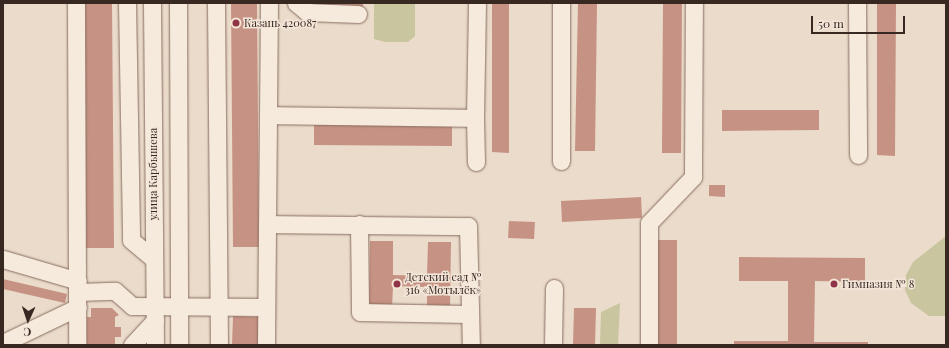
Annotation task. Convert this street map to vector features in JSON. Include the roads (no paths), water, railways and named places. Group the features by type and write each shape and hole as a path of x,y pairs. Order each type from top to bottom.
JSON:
{"street":[{"path":"76,3 78,345"},
{"path":"128,3 131,240 154,259"},
{"name":"улица Карбышева","path":"152,3 155,345"},
{"path":"178,3 179,345"},
{"path":"216,3 220,307 219,345"},
{"path":"266,345 269,3"},
{"path":"296,3 307,12 358,14"},
{"path":"476,162 475,118 477,3"},
{"path":"561,3 561,161"},
{"path":"649,345 649,223 692,177 694,3"},
{"path":"857,3 858,155"},
{"path":"268,116 475,118"},
{"path":"267,224 468,226 468,314 471,345"},
{"path":"359,224 360,312 468,314"},
{"path":"3,259 78,293 115,291 132,306 155,313 179,307 266,307"},
{"path":"553,345 554,288"},
{"path":"3,344 78,293"},
{"path":"132,345 155,313"}],"place":[{"name":"Казань 420087","path":"236,23"},
{"name":"Детский сад № 316 «Мотылёк»","path":"397,284"},
{"name":"Гимназия № 8","path":"834,284"}]}
